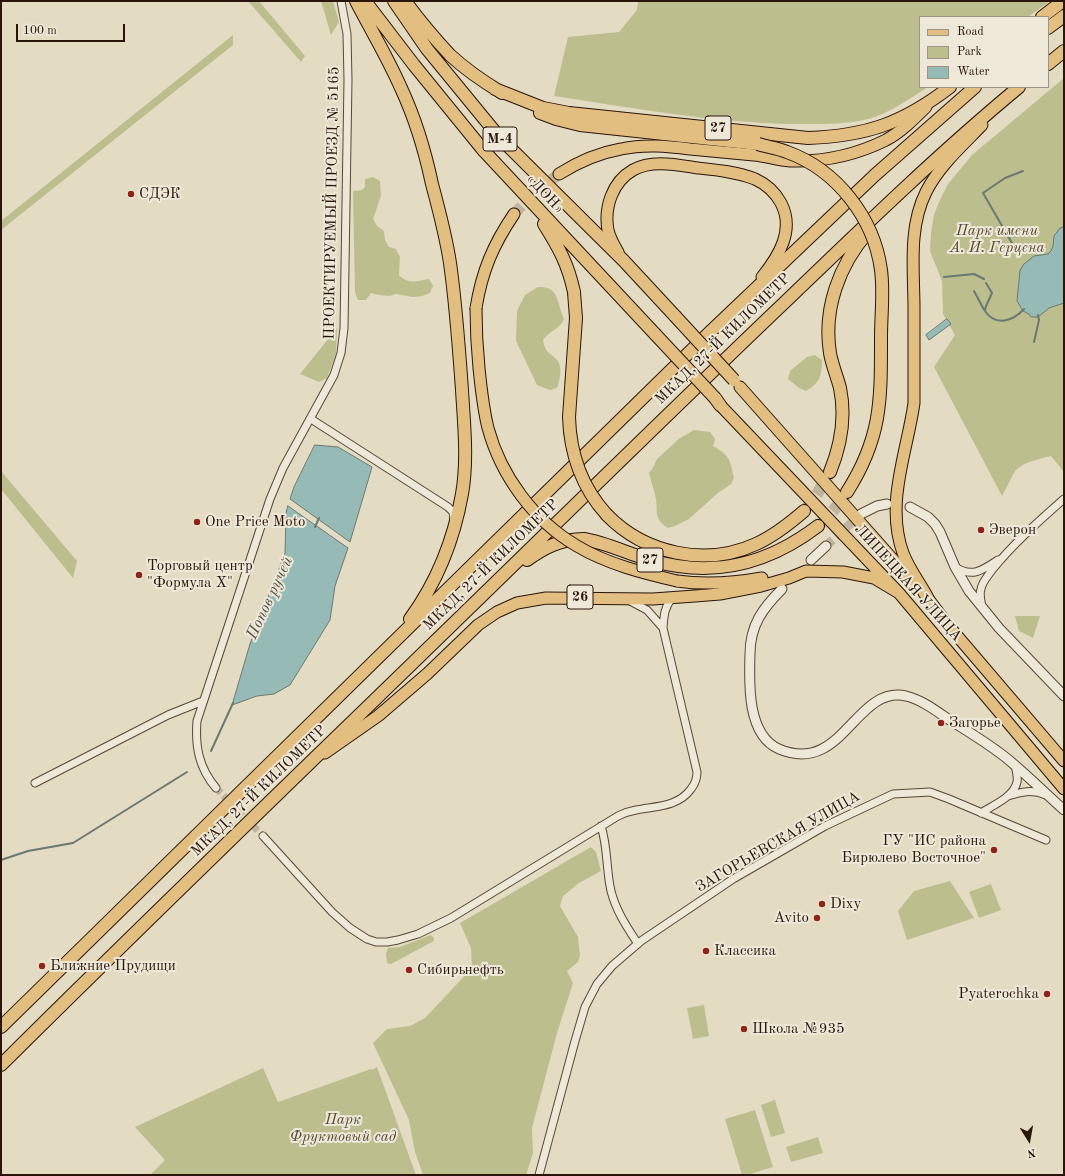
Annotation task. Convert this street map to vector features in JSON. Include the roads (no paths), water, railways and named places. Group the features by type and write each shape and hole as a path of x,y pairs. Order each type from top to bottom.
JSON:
{"highway":[{"path":"356,1 402,88 420,138 443,227 450,263 458,339 465,436 465,460 462,492 456,524 446,556 428,594 384,652"},
{"name":"«ДОН»","path":"365,1 409,59 479,145 717,402"},
{"name":"«ДОН»","path":"394,1 427,49 500,138 624,262 737,383"},
{"name":"27","path":"405,1 425,28 451,56 474,75 520,105 556,119 580,125 758,144 787,152 814,165 842,189 858,210 870,231 881,270 881,396 878,420 865,461 847,492"},
{"path":"1043,16 1063,1"},
{"path":"1049,27 1064,16"},
{"path":"1049,63 1064,51"},
{"name":"27","path":"495,89 543,108 569,113 808,138 834,137 858,133 882,126 903,118 949,88"},
{"name":"МКАД, 27-Й КИЛОМЕТР","path":"1,1027 745,299 875,175 974,88"},
{"path":"830,472 840,440 843,411 840,388 831,354 828,332 829,316 836,286 846,263 857,244 923,170 1018,88"},
{"name":"МКАД, 27-Й КИЛОМЕТР","path":"1,1065 663,418 923,170"},
{"path":"524,195 563,255 568,267 574,292 576,318 569,417 570,436 580,473 594,499 607,515 627,532 652,546 676,553 704,555 735,551 756,544 778,532 804,511"},
{"name":"27","path":"489,588 539,551 561,541 576,539 591,540 667,565 705,569 730,566 764,558 797,541 818,526"}],"main road":[{"path":"928,598 911,570 903,553 898,533 896,509 897,489 911,426 914,403 913,237 916,221 925,194 933,181 983,123 1018,88"},
{"path":"559,174 586,159 620,149 648,146 756,155 788,161 815,161 842,156 864,150 888,139 907,125 937,97"},
{"path":"624,262 612,242 608,231 608,208 610,197 615,187 624,176 633,170 643,166 672,164 723,171 755,179 767,186 777,196 786,216 787,226 786,237 768,271 745,299"},
{"path":"514,214 501,232 491,253 482,278 476,308 476,338 481,395 493,445 501,463 521,495 546,523 576,546 624,567 677,581 705,584 730,582 806,571"},
{"name":"ЛИПЕЦКАЯ УЛИЦА","path":"737,383 928,598 948,624 1064,761"},
{"name":"ЛИПЕЦКАЯ УЛИЦА","path":"717,402 899,593 1064,789"},
{"name":"26","path":"310,764 378,716 427,674 478,625 497,612 517,603 536,598 626,600 672,598 739,590 776,582 806,571 842,572 874,578 899,593"}],"street":[{"name":"ПРОЕКТИРУЕМЫЙ ПРОЕЗД № 5165","path":"214,786 201,764 197,750 197,721 270,499 283,468 334,375 341,353 344,328 348,80 347,34 340,1"},
{"path":"311,419 448,506 453,512 456,524"},
{"path":"982,607 980,596 981,588 986,579 1002,558 1064,499"},
{"path":"861,514 877,506 887,504"},
{"path":"910,507 924,514 935,524 955,567 982,607 1017,648 1064,696"},
{"path":"811,560 826,546"},
{"path":"955,567 961,571 974,572 982,570 1002,558"},
{"path":"782,589 768,603 758,619 750,646 750,687 752,710 755,723 760,733 766,740 775,747 786,752 798,754 820,750 839,737 879,699 898,695 920,701 986,743 1015,766 1064,810"},
{"path":"263,836 332,912 350,928 367,939 376,942 387,942 418,934 451,918 618,816 627,812 672,803 688,793 697,777 663,628 664,612 672,598"},
{"path":"626,600 647,610 663,628"},
{"path":"35,783 168,715 203,701"},
{"path":"981,813 1014,790 1018,781 1015,766"},
{"path":"1007,796 1030,791 1039,792 1050,797"},
{"name":"ЗАГОРЬЕВСКАЯ УЛИЦА","path":"540,1175 586,1007 597,984 612,966 638,944 733,879 825,826 885,796 893,794 930,792 1046,840"},
{"path":"601,826 611,892 622,919 638,944"}],"water":[{"path":"1064,227 1064,303 1049,308 1038,317 1031,317 1023,311 1017,301 1020,270 1024,264 1034,256 1048,254 1053,246 1054,236 1060,228"},
{"path":"947,319 951,324 929,340 926,335"},
{"path":"315,445 338,447 372,467 350,542 290,499 294,487"},
{"path":"288,506 348,548 335,586 330,620 290,685 274,694 257,696 232,705 250,644 285,553 286,514"}],"waterway":[{"path":"1012,243 983,193 1005,178 1023,171"},
{"path":"944,277 974,274 984,279"},
{"path":"985,310 992,293 986,283"},
{"name":"Попов ручей","path":"974,291 989,316 999,321 1015,317 1024,309"},
{"path":"1034,342 1039,320 1038,315"},
{"name":"Попов ручей","path":"315,527 319,518"},
{"name":"Попов ручей","path":"211,751 233,703"},
{"name":"Попов ручей","path":"1,860 28,851 73,843 187,772"}],"tunnel":[{"path":"514,214 534,193 559,174"},
{"path":"806,509 829,474"},
{"path":"820,524 833,511 847,493"},
{"path":"826,546 861,514"},
{"path":"216,788 263,836"}],"place":[{"name":"СДЭК","path":"131,194"},
{"name":"One Price Moto","path":"197,522"},
{"name":"Эверон","path":"981,530"},
{"name":"Торговый центр \"Формула X\"","path":"139,575"},
{"name":"Загорье","path":"941,723"},
{"name":"ГУ \"ИС района Бирюлево Восточное\"","path":"994,850"},
{"name":"Dixy","path":"822,904"},
{"name":"Avito","path":"817,918"},
{"name":"Классика","path":"706,951"},
{"name":"Ближние Прудищи","path":"42,966"},
{"name":"Сибирьнефть","path":"409,970"},
{"name":"Pyaterochka","path":"1047,994"},
{"name":"Школа №935","path":"744,1029"}],"park label":[{"name":"Парк имени А. И. Герцена","path":"997,240"},
{"name":"Парк Фруктовый сад","path":"343,1128"}]}
